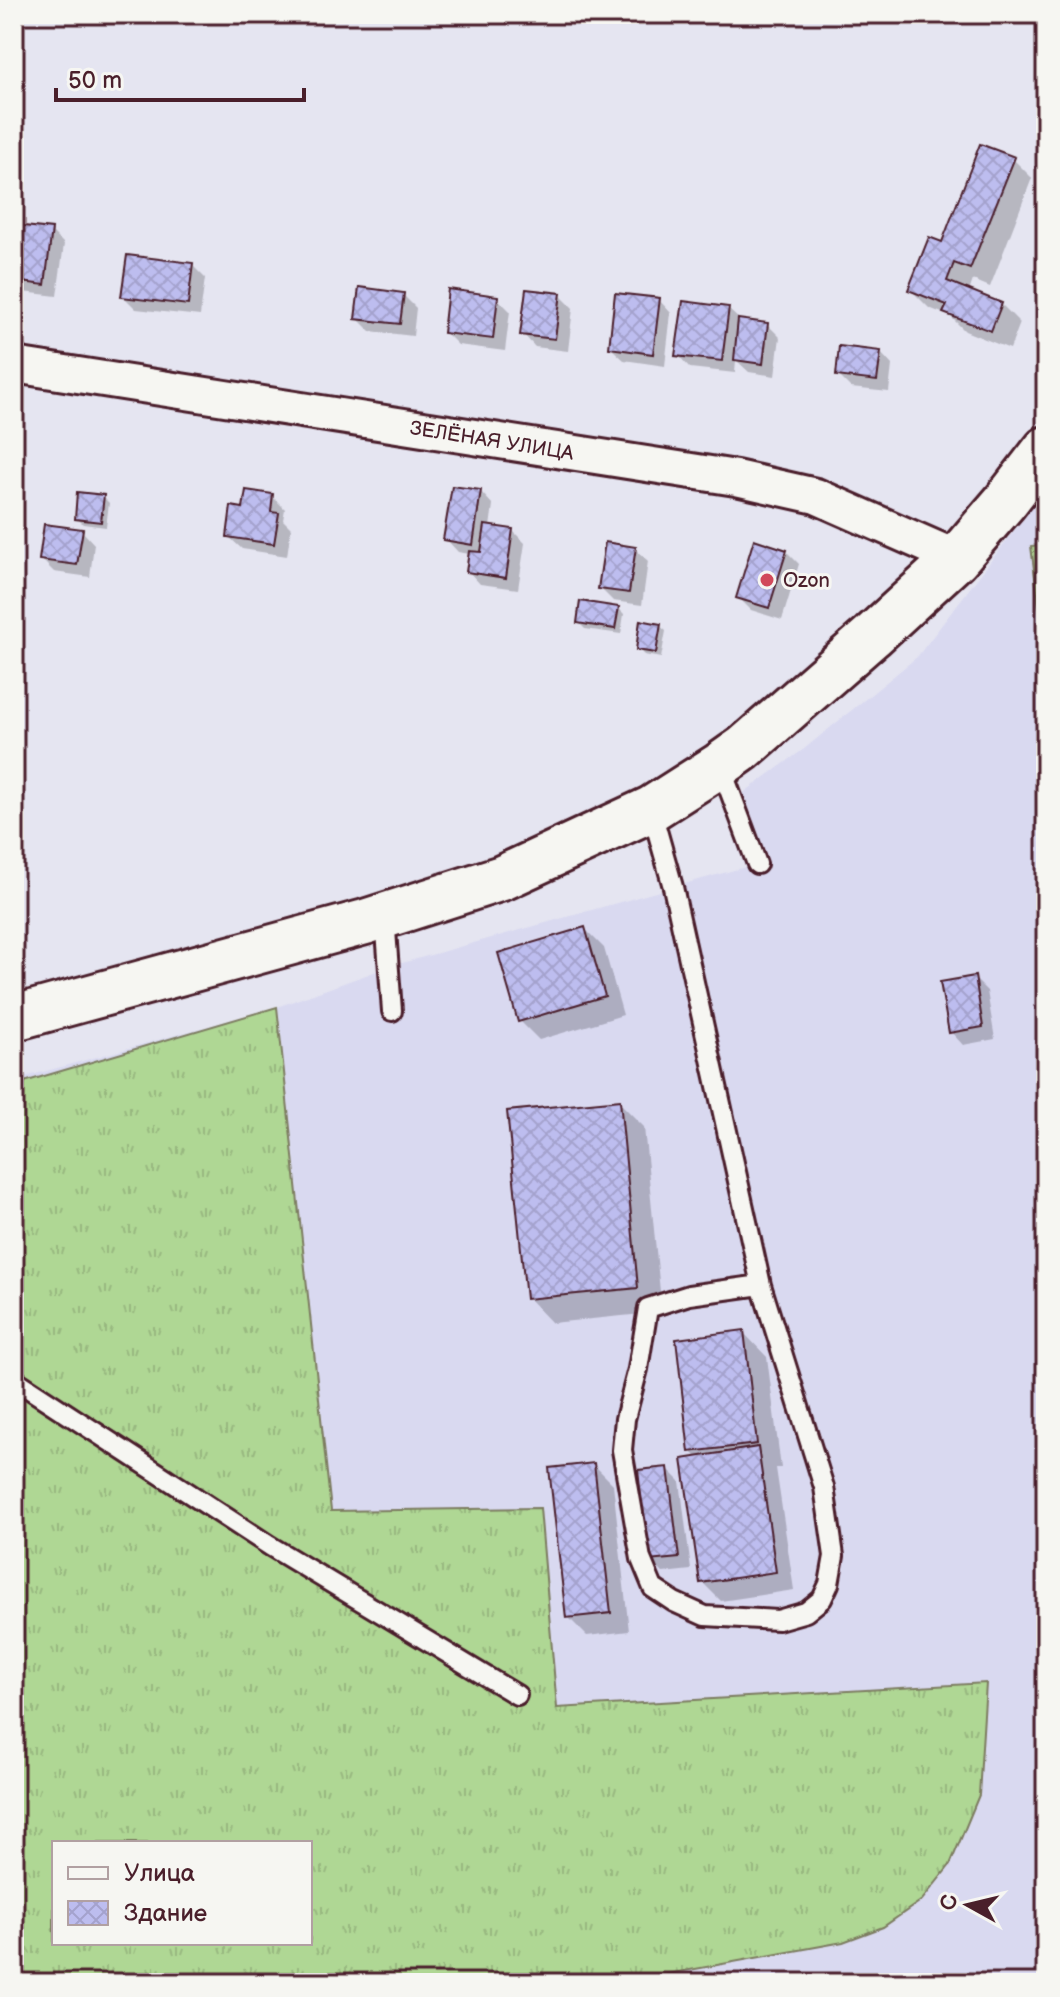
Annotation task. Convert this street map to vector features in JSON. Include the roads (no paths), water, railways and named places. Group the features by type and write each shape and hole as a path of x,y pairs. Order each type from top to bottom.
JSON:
{"main road":[{"path":"14,1018 385,917 502,878 651,809 744,748 861,646 957,558 1046,449"}],"street":[{"name":"ЗЕЛЁНАЯ УЛИЦА","path":"14,365 736,478 816,496 957,558"}],"lane":[{"path":"720,765 757,864"},
{"path":"651,809 673,887 761,1285 824,1487 834,1556 829,1584 822,1599 806,1612 778,1620 705,1616 653,1588 641,1559 622,1450 625,1419 638,1369 648,1308 689,1295 761,1285"},
{"path":"385,917 392,1011"},
{"path":"14,1379 270,1546 517,1695"}],"place":[{"name":"Ozon","path":"767,580"}]}
